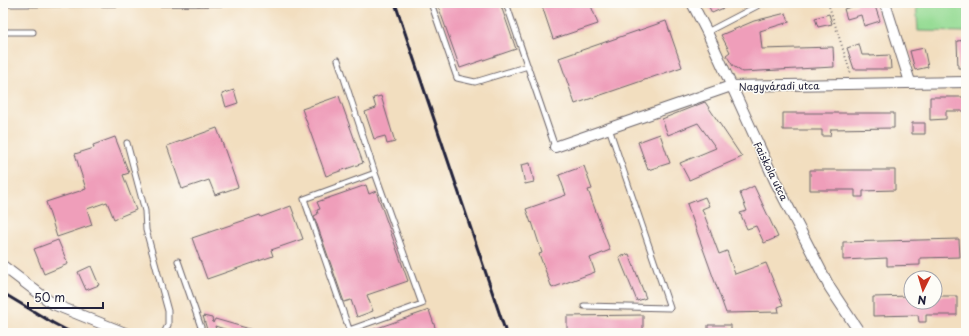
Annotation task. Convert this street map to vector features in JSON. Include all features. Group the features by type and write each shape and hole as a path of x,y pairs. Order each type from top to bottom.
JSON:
{"street":[{"name":"Faiskola utca","path":"692,3 776,181 830,288 860,333"},
{"path":"885,3 910,82"},
{"name":"Nagyváradi utca","path":"554,147 731,86 966,82"},
{"path":"3,266 53,304 126,333"}],"lane":[{"path":"3,4 245,3"},
{"path":"431,3 457,78 475,82 528,66"},
{"path":"506,3 554,147"},
{"path":"707,32 757,6 755,3"},
{"path":"3,32 32,32"},
{"path":"338,60 422,304 350,332 304,199 376,173"},
{"path":"584,306 670,308 609,128"},
{"path":"127,143 145,211 146,230 168,311 168,325 164,333"},
{"path":"178,261 203,333"}],"path":[{"path":"828,3 854,85"}],"green space":[{"path":"916,3 966,3 966,32 918,31"}],"building":[{"path":"437,3 500,3 516,49 460,68"},
{"path":"541,3 590,3 598,24 553,39"},
{"path":"707,3 735,3 712,13"},
{"path":"857,3 874,3 880,21 864,26 861,15 847,19 844,9 857,5"},
{"path":"786,13 789,22 760,31 762,49 833,47 834,67 742,72 733,66 726,55 730,52 721,35 754,21"},
{"path":"829,14 832,24 818,27 815,18"},
{"path":"666,21 682,67 575,104 559,58"},
{"path":"966,40 966,68 958,68 957,41"},
{"path":"859,44 862,55 890,55 891,69 854,69 847,48"},
{"path":"924,48 928,67 915,70 910,51"},
{"path":"234,90 238,103 226,107 222,94"},
{"path":"339,96 363,163 326,176 302,109"},
{"path":"381,96 395,142 387,144 385,136 374,139 365,112 376,108 373,98"},
{"path":"930,97 966,97 966,111 946,111 946,119 930,120"},
{"path":"705,102 742,157 689,180 680,163 716,148 698,123 668,135 662,119"},
{"path":"783,113 894,113 894,128 831,129 830,136 822,136 822,130 783,130"},
{"path":"912,123 925,123 925,134 912,134"},
{"path":"217,128 238,187 215,195 209,180 182,189 167,146"},
{"path":"660,134 670,163 648,170 638,142"},
{"path":"115,137 129,173 123,175 136,210 114,219 107,202 87,209 92,225 57,237 46,202 86,189 75,154 94,148 93,145"},
{"path":"530,163 534,182 525,184 521,165"},
{"path":"584,166 592,189 588,190 610,250 590,258 595,272 552,288 539,254 542,253 526,209 566,195 559,175"},
{"path":"810,170 895,170 895,190 863,191 863,197 855,197 855,190 810,190"},
{"path":"366,185 369,194 376,191 408,281 367,295 373,311 357,317 351,300 344,302 314,216 318,214 317,210 320,209 317,202"},
{"path":"754,186 778,237 764,243 756,226 747,229 740,213 747,211 740,193"},
{"path":"705,197 709,206 702,209 719,254 727,251 735,274 766,263 783,305 778,307 779,312 726,313 687,204"},
{"path":"291,206 303,239 271,250 273,256 207,279 192,238 260,215 261,217"},
{"path":"959,239 960,257 920,258 920,265 887,266 887,258 843,260 843,242"},
{"path":"58,240 68,264 44,274 34,249"},
{"path":"629,254 646,298 637,301 619,257"},
{"path":"91,266 99,285 86,290 78,272"},
{"path":"903,296 903,310 943,310 943,296 957,296 957,315 926,315 926,322 919,322 918,315 873,316 873,297"},
{"path":"429,310 437,333 366,333 366,332"},
{"path":"643,315 643,331 591,331 591,333 567,333 567,316"},
{"path":"203,316 212,318 213,323 215,319 257,331 256,333 237,333 215,326 217,333 208,333"},
{"path":"708,325 731,325 731,333 708,333"}],"railway":[{"path":"395,3 506,333"},
{"path":"3,293 72,333"},
{"path":"3,330 20,333"}]}
